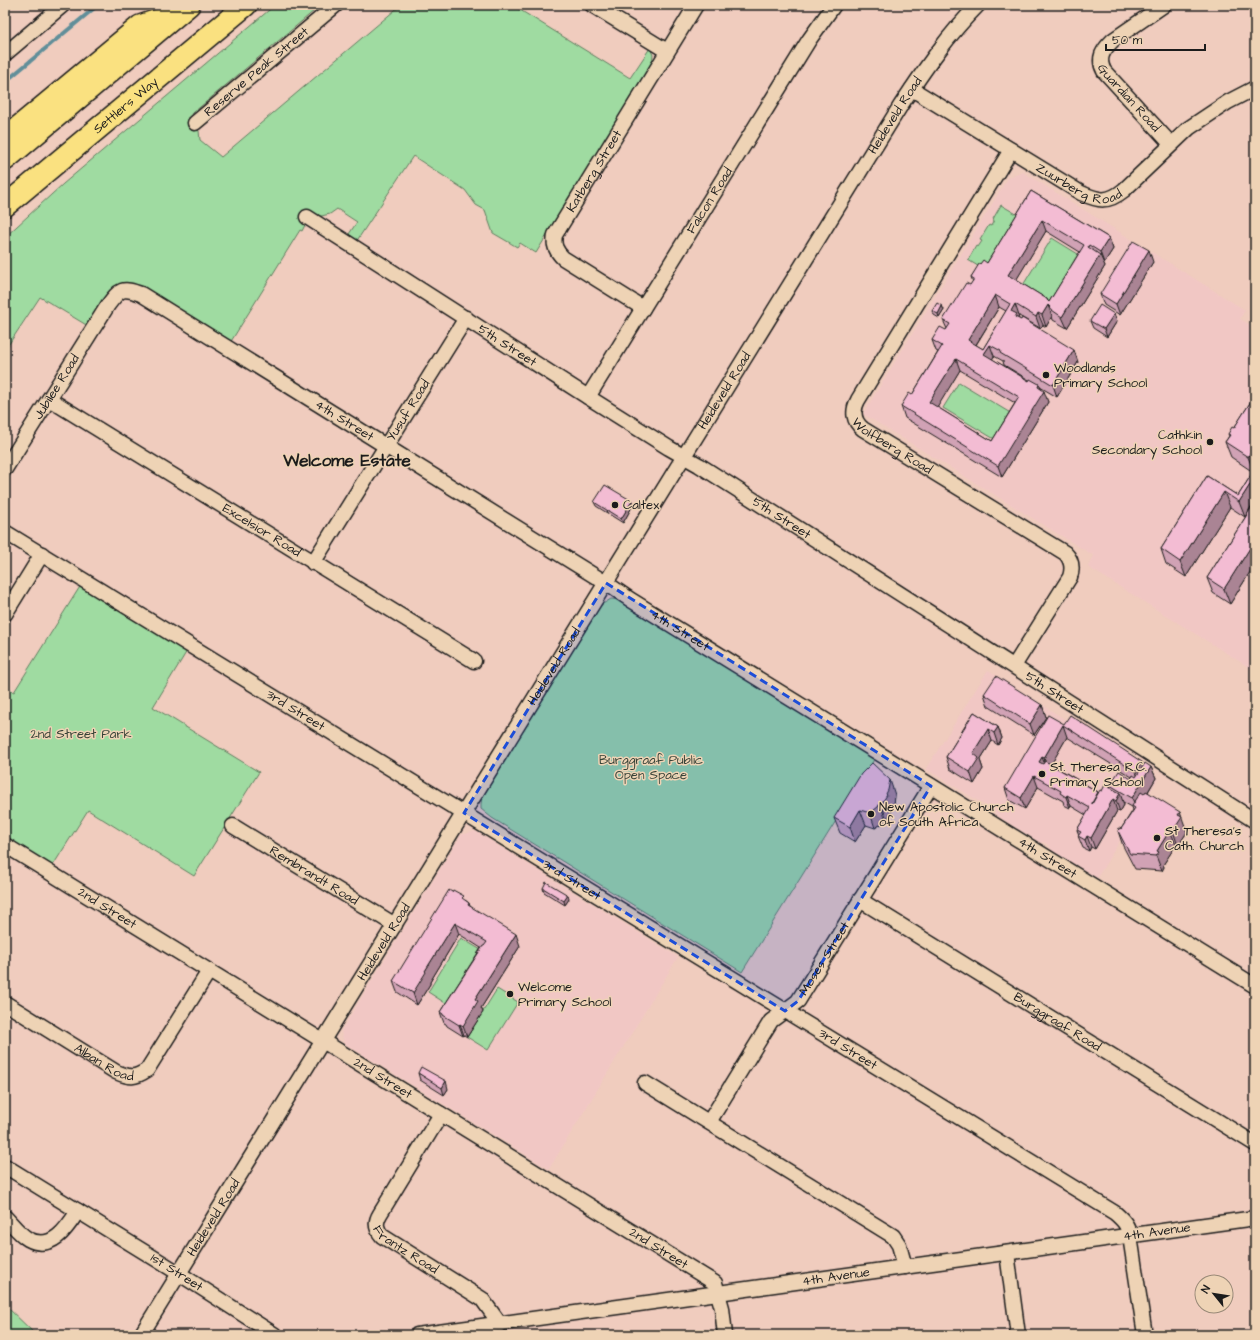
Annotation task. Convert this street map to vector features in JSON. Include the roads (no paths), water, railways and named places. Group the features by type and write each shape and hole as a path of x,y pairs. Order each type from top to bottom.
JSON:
{"highway":[{"name":"Settlers Way","path":"5,206 246,5"},
{"path":"5,138 140,26 186,8"},
{"path":"5,160 186,8"}],"street":[{"path":"5,54 64,5"},
{"name":"Reserve Peak Street","path":"195,124 336,5"},
{"path":"592,5 667,51"},
{"name":"Katberg Street","path":"643,308 563,258 555,247 555,235 696,5"},
{"name":"Falcon Road","path":"588,397 809,40 834,5"},
{"name":"Heideveld Road","path":"142,1335 926,66 966,17 978,5"},
{"name":"Guardian Road","path":"1164,5 1113,40 1107,46 1100,59 1104,71 1171,144"},
{"name":"Zuurberg Road","path":"912,89 1081,193 1093,198 1104,200 1115,197 1119,194 1189,128 1208,114 1255,88"},
{"name":"Wolfberg Road","path":"1011,150 858,400 854,411 856,421 863,428 1065,553 1069,558 1072,567 1070,577 1014,666"},
{"name":"5th Street","path":"307,217 588,397 699,465 1255,821"},
{"name":"4th Street","path":"108,305 116,294 121,291 128,290 141,294 930,786 1255,986"},
{"name":"Jubilee Road","path":"5,469 108,305"},
{"name":"Yusuf Road","path":"313,563 466,318"},
{"name":"Excelsior Road","path":"49,399 474,661"},
{"name":"3rd Street","path":"5,532 1115,1213 1128,1226 1145,1335"},
{"path":"5,614 42,554"},
{"name":"Moses Street","path":"709,1122 771,1021 798,1001 930,786"},
{"name":"Rembrandt Road","path":"232,826 395,925"},
{"name":"2nd Street","path":"5,846 715,1283 722,1308 725,1335"},
{"name":"Burggraaf Road","path":"860,900 1255,1144"},
{"name":"Alban Road","path":"5,1003 116,1072 125,1076 136,1077 147,1070 209,971"},
{"path":"645,1083 892,1236 899,1244 905,1267"},
{"name":"Frantz Road","path":"441,1114 380,1214 376,1223 377,1228 382,1236 482,1299 500,1324"},
{"name":"1st Street","path":"5,1166 275,1335"},
{"path":"5,1218 27,1238 38,1243 51,1241 61,1234 78,1211"},
{"name":"4th Avenue","path":"417,1335 1255,1218"},
{"path":"1007,1253 1018,1335"}],"waterway":[{"path":"5,82 98,5"}],"place":[{"name":"Woodlands Primary School","path":"1046,375"},
{"name":"Cathkin Secondary School","path":"1210,442"},
{"name":"Caltex","path":"615,505"},
{"name":"St. Theresa R.C. Primary School","path":"1042,774"},
{"name":"New Apostolic Church of South Africa","path":"871,814"},
{"name":"St Theresa's Cath. Church","path":"1157,838"},
{"name":"Welcome Primary School","path":"510,994"}],"district":[{"name":"Welcome Estate","path":"347,461"}],"park label":[{"name":"2nd Street Park","path":"81,734"},
{"name":"Burggraaf Public Open Space","path":"651,768"}]}
